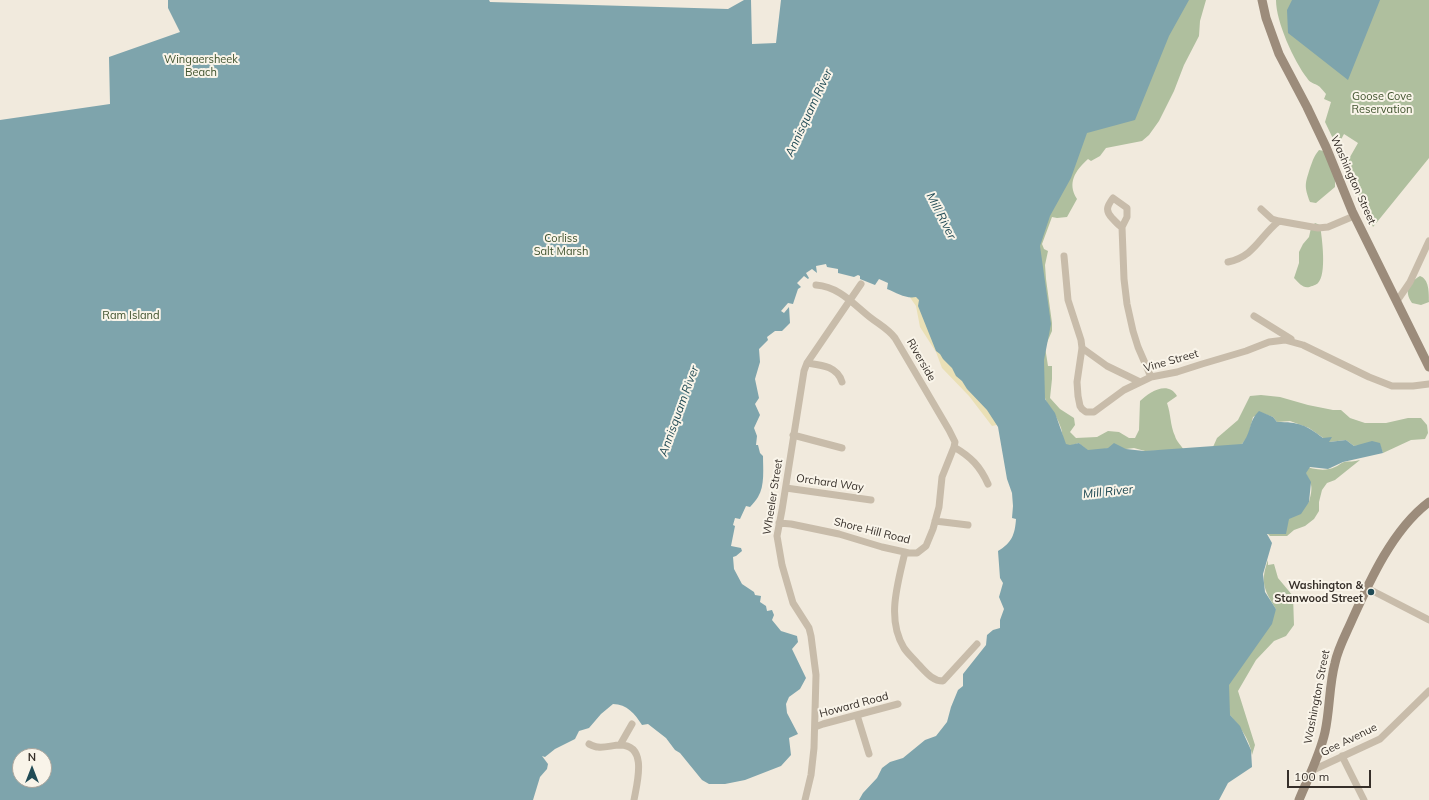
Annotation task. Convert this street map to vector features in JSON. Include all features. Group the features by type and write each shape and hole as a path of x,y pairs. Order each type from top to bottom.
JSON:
{"main road":[{"name":"Washington Street","path":"1262,0 1266,18 1279,54 1326,147 1354,216 1429,367"},
{"name":"Washington Street","path":"1299,800 1324,734 1331,684 1337,656 1367,588 1383,557 1405,526 1419,510 1429,502"}],"street":[{"path":"1261,209 1272,219 1279,222 1306,226 1323,227 1343,222 1354,216"},
{"path":"1228,262 1245,257 1270,228 1279,222"},
{"path":"1122,227 1124,279 1127,304 1136,342 1151,377"},
{"path":"1397,301 1410,282 1429,241"},
{"path":"1064,256 1068,300 1081,340 1082,348 1077,382 1080,406 1086,412 1090,413 1098,410 1124,390 1140,382"},
{"name":"Wheeler Street","path":"805,800 813,763 816,675 809,628 793,603 777,542 777,536 786,488 793,435 807,363 861,284"},
{"path":"816,285 829,287 850,299"},
{"name":"Riverside","path":"850,299 870,317 888,329 895,338 949,430 954,442 954,447"},
{"name":"Vine Street","path":"1254,316 1294,341 1369,377 1392,386 1429,384"},
{"name":"Vine Street","path":"1082,348 1098,361 1140,382 1151,377 1177,372 1246,351 1269,342 1285,340 1294,341"},
{"path":"807,363 831,368 837,372 842,382"},
{"path":"793,435 842,448"},
{"path":"954,447 968,456 984,475 988,484"},
{"name":"Shore Hill Road","path":"779,523 839,534 882,547 917,553 926,546 933,529 939,507 942,476 954,447"},
{"name":"Orchard Way","path":"786,488 871,500"},
{"path":"935,521 968,525"},
{"path":"905,552 894,607 896,630 905,650 929,676 942,681 977,644"},
{"path":"1367,588 1429,620"},
{"name":"Gee Avenue","path":"1311,771 1380,739 1429,691"},
{"name":"Howard Road","path":"815,727 898,704"},
{"path":"857,715 869,754"},
{"path":"620,745 632,724"},
{"path":"589,744 598,748 620,745 625,746 636,753 638,758 637,782 634,800"},
{"path":"1342,756 1364,800"}],"green space":[{"path":"938,0 1206,0 1200,21 1199,36 1184,65 1174,91 1159,121 1149,135 1142,141 1106,148 1100,156 1091,161 1088,159 1079,168 1073,182 1074,193 1077,199 1067,217 1052,217 1042,244 1044,249 1048,251 1045,265 1052,323 1052,331 1045,347 1048,366 1052,366 1050,398 1060,409 1074,418 1075,425 1070,432 1076,438 1097,437 1108,431 1119,432 1129,438 1135,438 1139,430 1140,401 1153,391 1164,388 1173,391 1177,396 1167,403 1173,432 1176,440 1184,450 1145,451 1134,448 1108,448 1102,450 1087,450 1079,443 1066,447 1063,441 1060,425 1047,403 907,67"},
{"name":"Goose Cove Reservation","path":"1276,0 1429,0 1429,158 1373,227 1346,164 1358,143 1344,134 1337,147 1325,122 1331,102 1324,99 1326,94 1320,87 1309,80 1291,52 1282,30"},
{"path":"1319,150 1324,151 1335,179 1335,187 1316,203 1310,202 1306,185 1312,163"},
{"path":"1315,223 1320,225 1322,238 1323,264 1321,278 1318,283 1313,286 1304,287 1294,278 1299,263 1299,252 1309,237 1311,228"},
{"path":"1420,276 1427,283 1429,294 1429,302 1421,305 1412,303 1408,295 1408,288 1410,284"},
{"path":"1261,395 1280,397 1308,405 1341,410 1350,418 1365,423 1386,423 1408,418 1421,418 1427,425 1428,433 1425,439 1411,440 1383,453 1379,443 1354,446 1346,440 1329,442 1309,428 1290,421 1277,422 1273,417 1262,413 1253,417 1248,437 1240,446 1213,447 1217,438 1238,420 1250,396"},
{"path":"1360,460 1335,480 1327,483 1322,490 1319,502 1319,511 1314,519 1305,526 1294,530 1287,536 1270,536 1265,531 1309,502 1311,486 1303,466 1323,470 1331,469 1344,462"},
{"path":"1268,560 1268,565 1274,564 1278,578 1293,596 1294,625 1286,636 1274,641 1256,660 1238,691 1255,745 1252,755 1249,743 1228,713 1227,686 1276,609 1264,586 1264,574"}],"sand":[{"path":"915,289 983,398 1001,424 992,426 969,396 942,368 936,352 920,327 916,306 909,296"}],"water":[{"path":"168,0 489,0 490,2 728,9 744,0 751,0 752,44 776,43 781,0 1189,0 1169,36 1135,120 1087,133 1071,178 1050,216 1040,246 1051,324 1044,360 1045,399 1055,413 1066,444 1070,445 1079,443 1088,450 1108,448 1114,443 1126,449 1144,451 1242,444 1253,419 1259,411 1273,417 1277,422 1302,425 1323,438 1332,437 1329,442 1346,440 1354,446 1372,441 1380,443 1383,453 1343,462 1328,469 1310,467 1306,473 1311,482 1309,502 1301,514 1289,519 1286,534 1267,534 1272,543 1263,574 1265,592 1276,609 1272,624 1229,685 1230,715 1240,726 1251,750 1252,767 1228,783 1219,800 859,800 863,793 877,778 882,768 890,762 903,758 925,740 936,736 947,722 958,690 963,686 963,674 986,645 987,635 993,630 1000,628 1000,620 1004,609 999,597 1003,583 1000,578 998,551 1007,545 1012,538 1016,519 1012,518 1012,493 1007,479 998,427 987,410 967,389 962,381 956,376 952,368 936,351 918,306 919,300 916,297 905,296 887,289 888,283 879,279 875,285 860,279 860,276 858,275 854,277 838,273 838,269 827,267 826,264 816,266 817,273 812,269 806,273 809,278 808,279 804,276 797,283 801,287 798,289 793,304 788,303 781,311 784,313 789,307 790,323 782,331 775,331 767,337 768,340 759,349 760,362 755,379 759,398 755,404 760,415 754,428 757,436 756,445 758,445 760,453 763,456 763,482 758,497 750,507 746,506 740,519 735,518 731,546 741,548 742,551 733,557 734,569 742,584 754,592 755,595 761,596 760,602 766,606 767,611 772,610 774,615 772,620 781,631 797,636 798,642 792,649 806,678 800,689 789,697 786,704 787,713 798,734 789,738 791,755 781,766 745,780 725,784 709,784 702,780 666,738 648,724 642,725 630,710 618,704 613,704 601,714 589,728 579,731 575,739 555,749 545,757 542,756 548,764 547,769 540,777 533,800 0,800 0,120 110,104 109,57 180,32 168,8"},
{"path":"1292,0 1380,0 1348,80 1288,33 1287,10"}],"place":[{"name":"Washington & Stanwood Street","path":"1371,592"}],"park label":[{"name":"Wingaersheek Beach","path":"201,66"},
{"name":"Corliss Salt Marsh","path":"561,245"},
{"name":"Ram Island","path":"131,316"}],"water label":[{"name":"Annisquam River","path":"809,113"},
{"name":"Mill River","path":"941,216"},
{"name":"Annisquam River","path":"679,411"},
{"name":"Mill River","path":"1108,492"}]}
